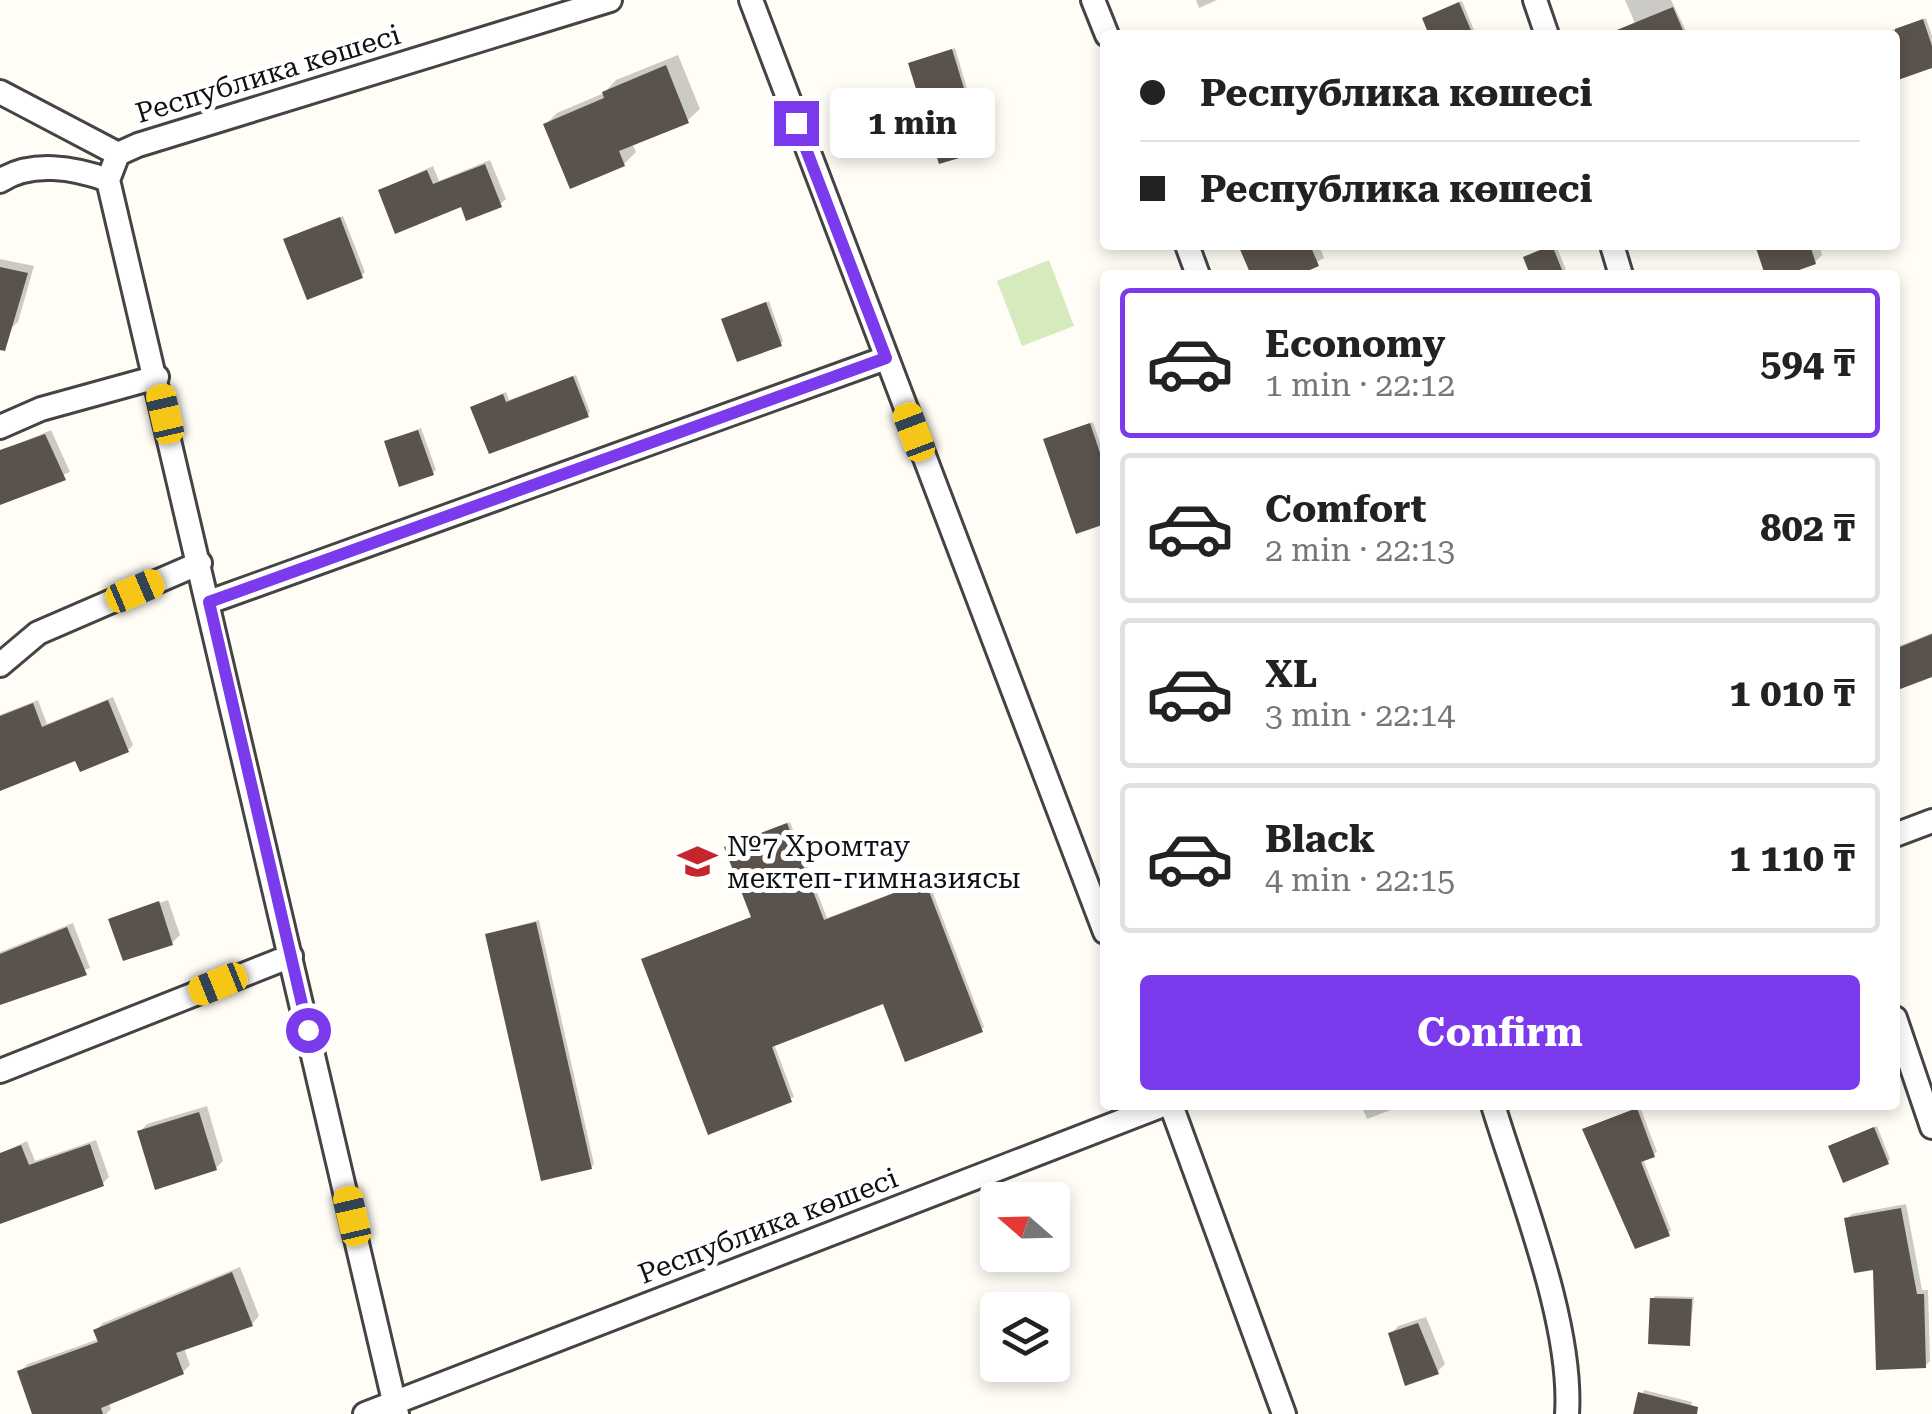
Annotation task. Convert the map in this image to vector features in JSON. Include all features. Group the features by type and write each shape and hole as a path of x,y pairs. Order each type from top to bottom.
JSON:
{"street":[{"name":"Республика көшесі","path":"108,180 118,154 610,0"},
{"path":"751,0 1100,919"},
{"path":"1093,0 1104,30"},
{"path":"1535,0 1546,30"},
{"path":"0,92 118,154"},
{"path":"0,182 16,171 76,168 108,180 396,1408"},
{"path":"209,602 886,358"},
{"path":"0,427 42,410 157,377"},
{"path":"0,665 38,633 200,563"},
{"path":"1900,833 1932,821"},
{"path":"0,1071 291,956"},
{"path":"1900,1033 1932,1128"},
{"name":"Республика көшесі","path":"365,1414 396,1408 1154,1110"},
{"name":"Республика көшесі","path":"1169,1110 1284,1414"},
{"path":"1495,1110 1560,1330 1570,1376 1567,1414"}],"green space":[{"path":"1049,260 1074,326 1022,346 997,281"}],"building":[{"path":"1459,2 1471,30 1427,30 1422,18"},
{"path":"1673,7 1683,30 1617,30"},
{"path":"1923,19 1932,46 1932,68 1900,79 1900,30 1895,29"},
{"path":"952,49 983,151 939,164 908,63"},
{"path":"666,65 689,123 619,151 625,166 570,189 543,124 604,98 602,92"},
{"path":"485,164 502,207 466,221 461,207 395,234 378,190 427,170 433,184"},
{"path":"340,217 363,278 307,300 283,239"},
{"path":"1240,250 1312,250 1319,266 1310,270 1249,270"},
{"path":"1540,250 1554,250 1562,270 1528,270 1523,257"},
{"path":"1757,250 1812,250 1816,264 1799,270 1763,270"},
{"path":"0,267 28,273 5,351 0,350"},
{"path":"766,302 782,346 737,362 721,319"},
{"path":"573,376 589,417 489,454 470,407 503,394 506,402"},
{"path":"1090,423 1100,453 1100,526 1076,534 1043,439"},
{"path":"418,430 434,475 399,487 384,441"},
{"path":"45,434 66,480 0,505 0,450"},
{"path":"1932,634 1932,677 1900,689 1900,647"},
{"path":"108,700 129,752 80,772 75,761 0,791 0,716 33,703 42,727"},
{"path":"787,823 824,920 925,881 983,1032 905,1062 883,1004 772,1047 792,1102 708,1135 641,959 751,917 724,847"},
{"path":"159,901 173,945 123,961 108,919"},
{"path":"536,922 592,1169 541,1181 485,934"},
{"path":"67,927 87,975 0,1005 0,954"},
{"path":"1638,1110 1655,1157 1641,1162 1670,1236 1635,1249 1582,1129"},
{"path":"199,1112 217,1170 155,1190 137,1131"},
{"path":"1874,1127 1889,1164 1843,1183 1828,1146"},
{"path":"90,1144 104,1186 0,1224 0,1153 21,1145 29,1165"},
{"path":"1901,1208 1917,1294 1924,1294 1926,1368 1876,1370 1873,1270 1854,1273 1844,1218"},
{"path":"232,1272 253,1326 176,1353 184,1374 101,1408 103,1414 32,1414 17,1371 98,1342 93,1330"},
{"path":"1650,1298 1692,1299 1690,1346 1648,1344"},
{"path":"1418,1323 1439,1374 1405,1386 1388,1333"},
{"path":"1638,1392 1698,1407 1697,1414 1633,1414"}],"place":[{"name":"№7 Хромтау мектеп-гимназиясы","path":"697,862"}],"route":[{"path":"308,1030 209,602 886,358 796,123"}]}
